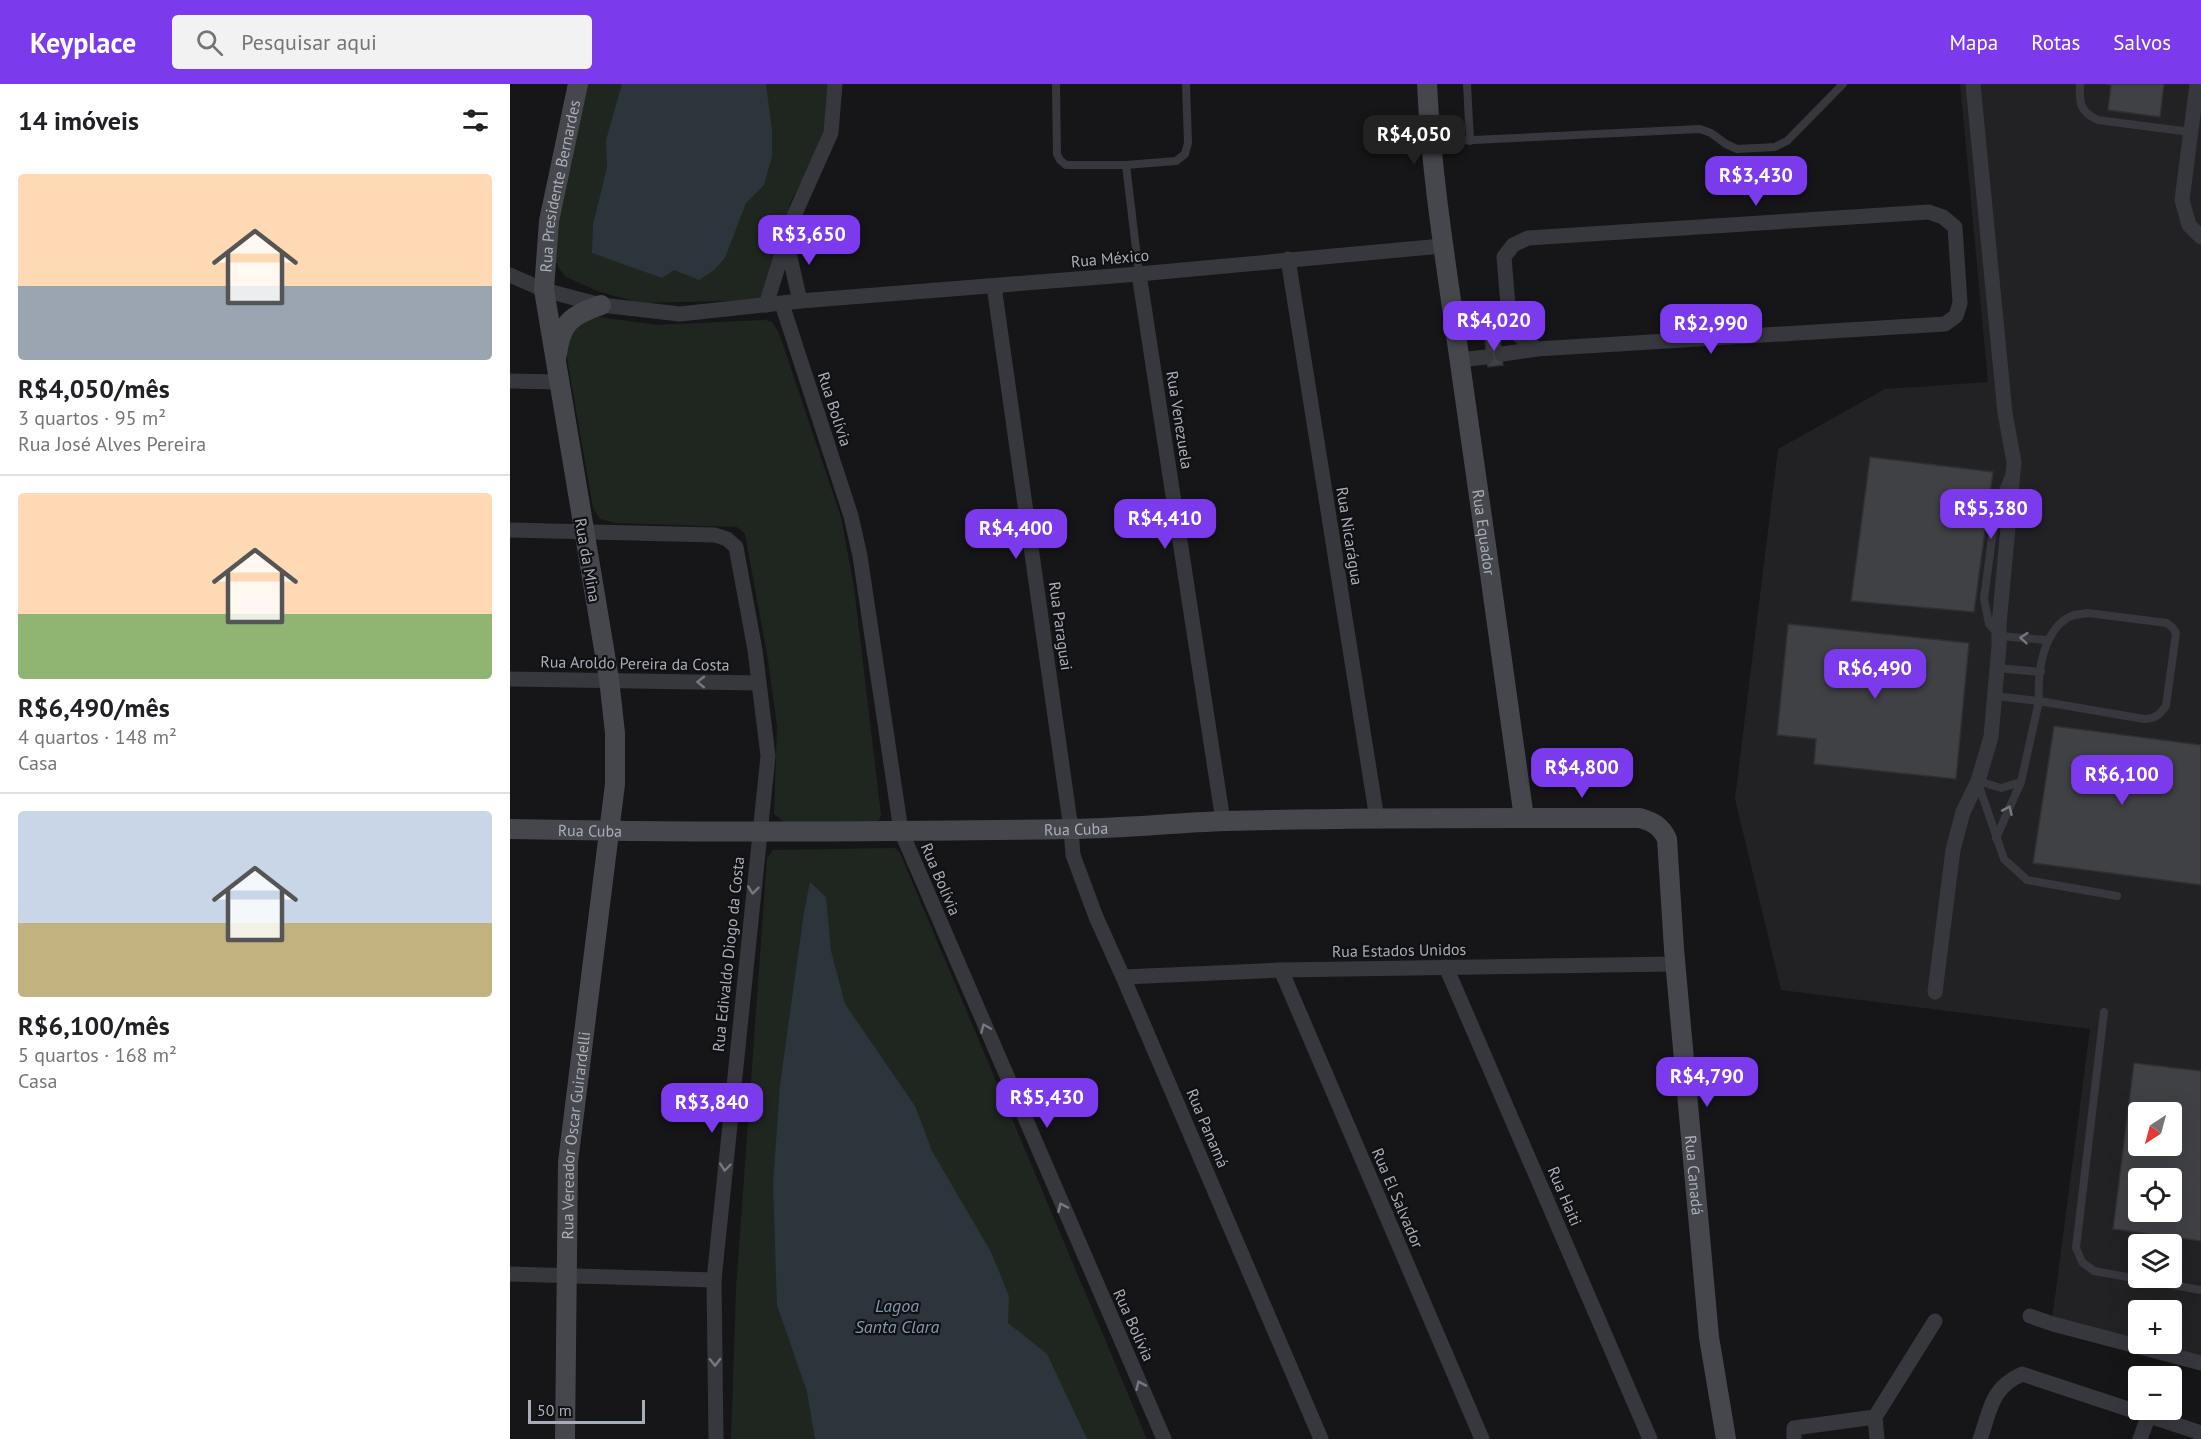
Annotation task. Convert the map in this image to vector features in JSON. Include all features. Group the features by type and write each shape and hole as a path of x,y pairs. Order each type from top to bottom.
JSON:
{"street":[{"name":"Rua Presidente Bernardes","path":"544,290 549,221 578,84"},
{"path":"766,305 786,237 831,133 835,84"},
{"name":"Rua Equador","path":"1427,84 1430,142 1442,246 1524,818"},
{"path":"1935,992 1953,850 1964,812 1978,781 1991,736 2014,462 2005,413 1973,84"},
{"path":"2196,84 2182,200 2188,225 2201,237"},
{"path":"1502,354 1536,349 1945,324 1956,316 1960,303 1955,227 1944,218 1929,212 1528,238 1513,245 1504,257 1509,318 1517,334 1536,349"},
{"path":"786,237 800,301"},
{"name":"Rua México","path":"510,275 544,290 601,305 680,314 800,301 1139,274 1442,246"},
{"name":"Rua Nicarágua","path":"1288,259 1377,819"},
{"name":"Rua Venezuela","path":"1139,274 1223,821"},
{"name":"Rua Paraguai","path":"994,286 1071,829"},
{"name":"Rua da Mina","path":"544,290 609,679 615,733 615,784 610,831"},
{"name":"Rua Bolívia","path":"782,304 851,516 860,556 901,831 1164,1439"},
{"path":"556,362 559,338 567,322 578,313 601,305"},
{"path":"1455,329 1495,326 1509,318"},
{"path":"1459,360 1486,357"},
{"path":"510,381 559,382"},
{"path":"510,530 583,532"},
{"name":"Rua Edivaldo Diogo da Costa","path":"583,532 715,535 727,539 736,547 755,650 768,756 714,1280 716,1439"},
{"name":"Rua Aroldo Pereira da Costa","path":"510,679 759,683"},
{"name":"Rua Cuba","path":"510,829 901,831 1071,829 1223,821 1640,818"},
{"name":"Rua Canadá","path":"1640,818 1653,822 1662,829 1667,839 1675,964 1709,1337 1726,1439"},
{"name":"Rua Panamá","path":"1071,829 1073,855 1095,917 1123,977 1321,1439"},
{"name":"Rua Vereador Oscar Guirardelli","path":"565,1439 568,1162 610,831"},
{"name":"Rua Estados Unidos","path":"1123,977 1281,970 1675,964"},
{"name":"Rua Haiti","path":"1446,967 1650,1439"},
{"name":"Rua El Salvador","path":"1281,970 1482,1439"},
{"path":"510,1274 714,1280"},
{"path":"2030,1316 2201,1362"},
{"path":"1877,1439 1875,1417 1935,1321"},
{"path":"1980,1439 1998,1391 2007,1381 2022,1374 2128,1408"},
{"path":"1794,1439 1794,1428 1875,1417"},
{"path":"2140,1439 2147,1420"},
{"path":"2163,1420 2201,1433"}],"lane":[{"path":"1056,84 1057,154 1066,165 1176,162 1185,154 1188,143 1186,84"},
{"path":"1467,84 1470,141"},
{"path":"1430,142 1700,129 1737,149 1775,147 1787,141 1843,84"},
{"path":"2080,84 2080,104 2086,114 2098,120 2190,132"},
{"name":"Rua Venezuela","path":"1126,165 1139,274"},
{"path":"1995,696 2039,702 2152,719 2166,706 2176,633 2167,623 2088,613 2074,615 2064,621 2048,640 2041,672 2039,702 2021,782 1996,838"},
{"path":"2000,636 2048,640"},
{"path":"1997,668 2041,672"},
{"path":"1978,781 2001,788 2021,782"},
{"path":"1978,781 2004,859 2027,880 2117,896"},
{"path":"2104,1012 2076,1248 2082,1262 2094,1271 2201,1290"}],"shaded area":[{"path":"587,84 830,84 826,135 791,201 760,300 640,303 600,292 566,277 558,267 552,249"},
{"path":"1960,84 2201,84 2201,1358 2182,1353 2182,1300 2128,1300 2128,1339 2052,1320 2090,1029 1781,990 1735,799 1778,449 1885,389 1988,382"},
{"path":"592,316 657,325 766,320 772,322 779,333 841,517 854,587 881,815 879,820 875,822 785,823 774,814 777,726 768,660 745,534 737,527 615,523 600,519 593,508 565,347 567,334"},
{"path":"895,848 900,853 1147,1439 731,1439 736,1289 767,858 773,850"}],"water":[{"path":"622,84 766,84 772,131 772,156 764,185 746,203 725,258 714,270 699,280 674,270 662,278 592,253 593,225 607,167 606,140"},
{"name":"Lagoa Santa Clara","path":"810,882 826,897 831,951 845,1004 915,1106 932,1151 991,1252 1009,1296 1008,1323 1047,1354 1087,1439 815,1439 807,1392 777,1305 773,1184 780,1085"}],"building":[{"path":"2106,84 2164,84 2160,117 2108,110 2111,85"},
{"path":"1500,338 1503,365 1488,367 1485,340"},
{"path":"1870,457 1993,472 1974,612 1851,601"},
{"path":"1788,624 1969,643 1956,779 1814,764 1816,739 1777,735"},
{"path":"2054,726 2201,745 2201,885 2033,863"},
{"path":"2134,1063 2201,1071 2201,1241 2182,1238 2182,1234 2150,1234 2113,1229 2128,1110 2128,1156 2182,1156 2182,1102 2129,1102"}]}
